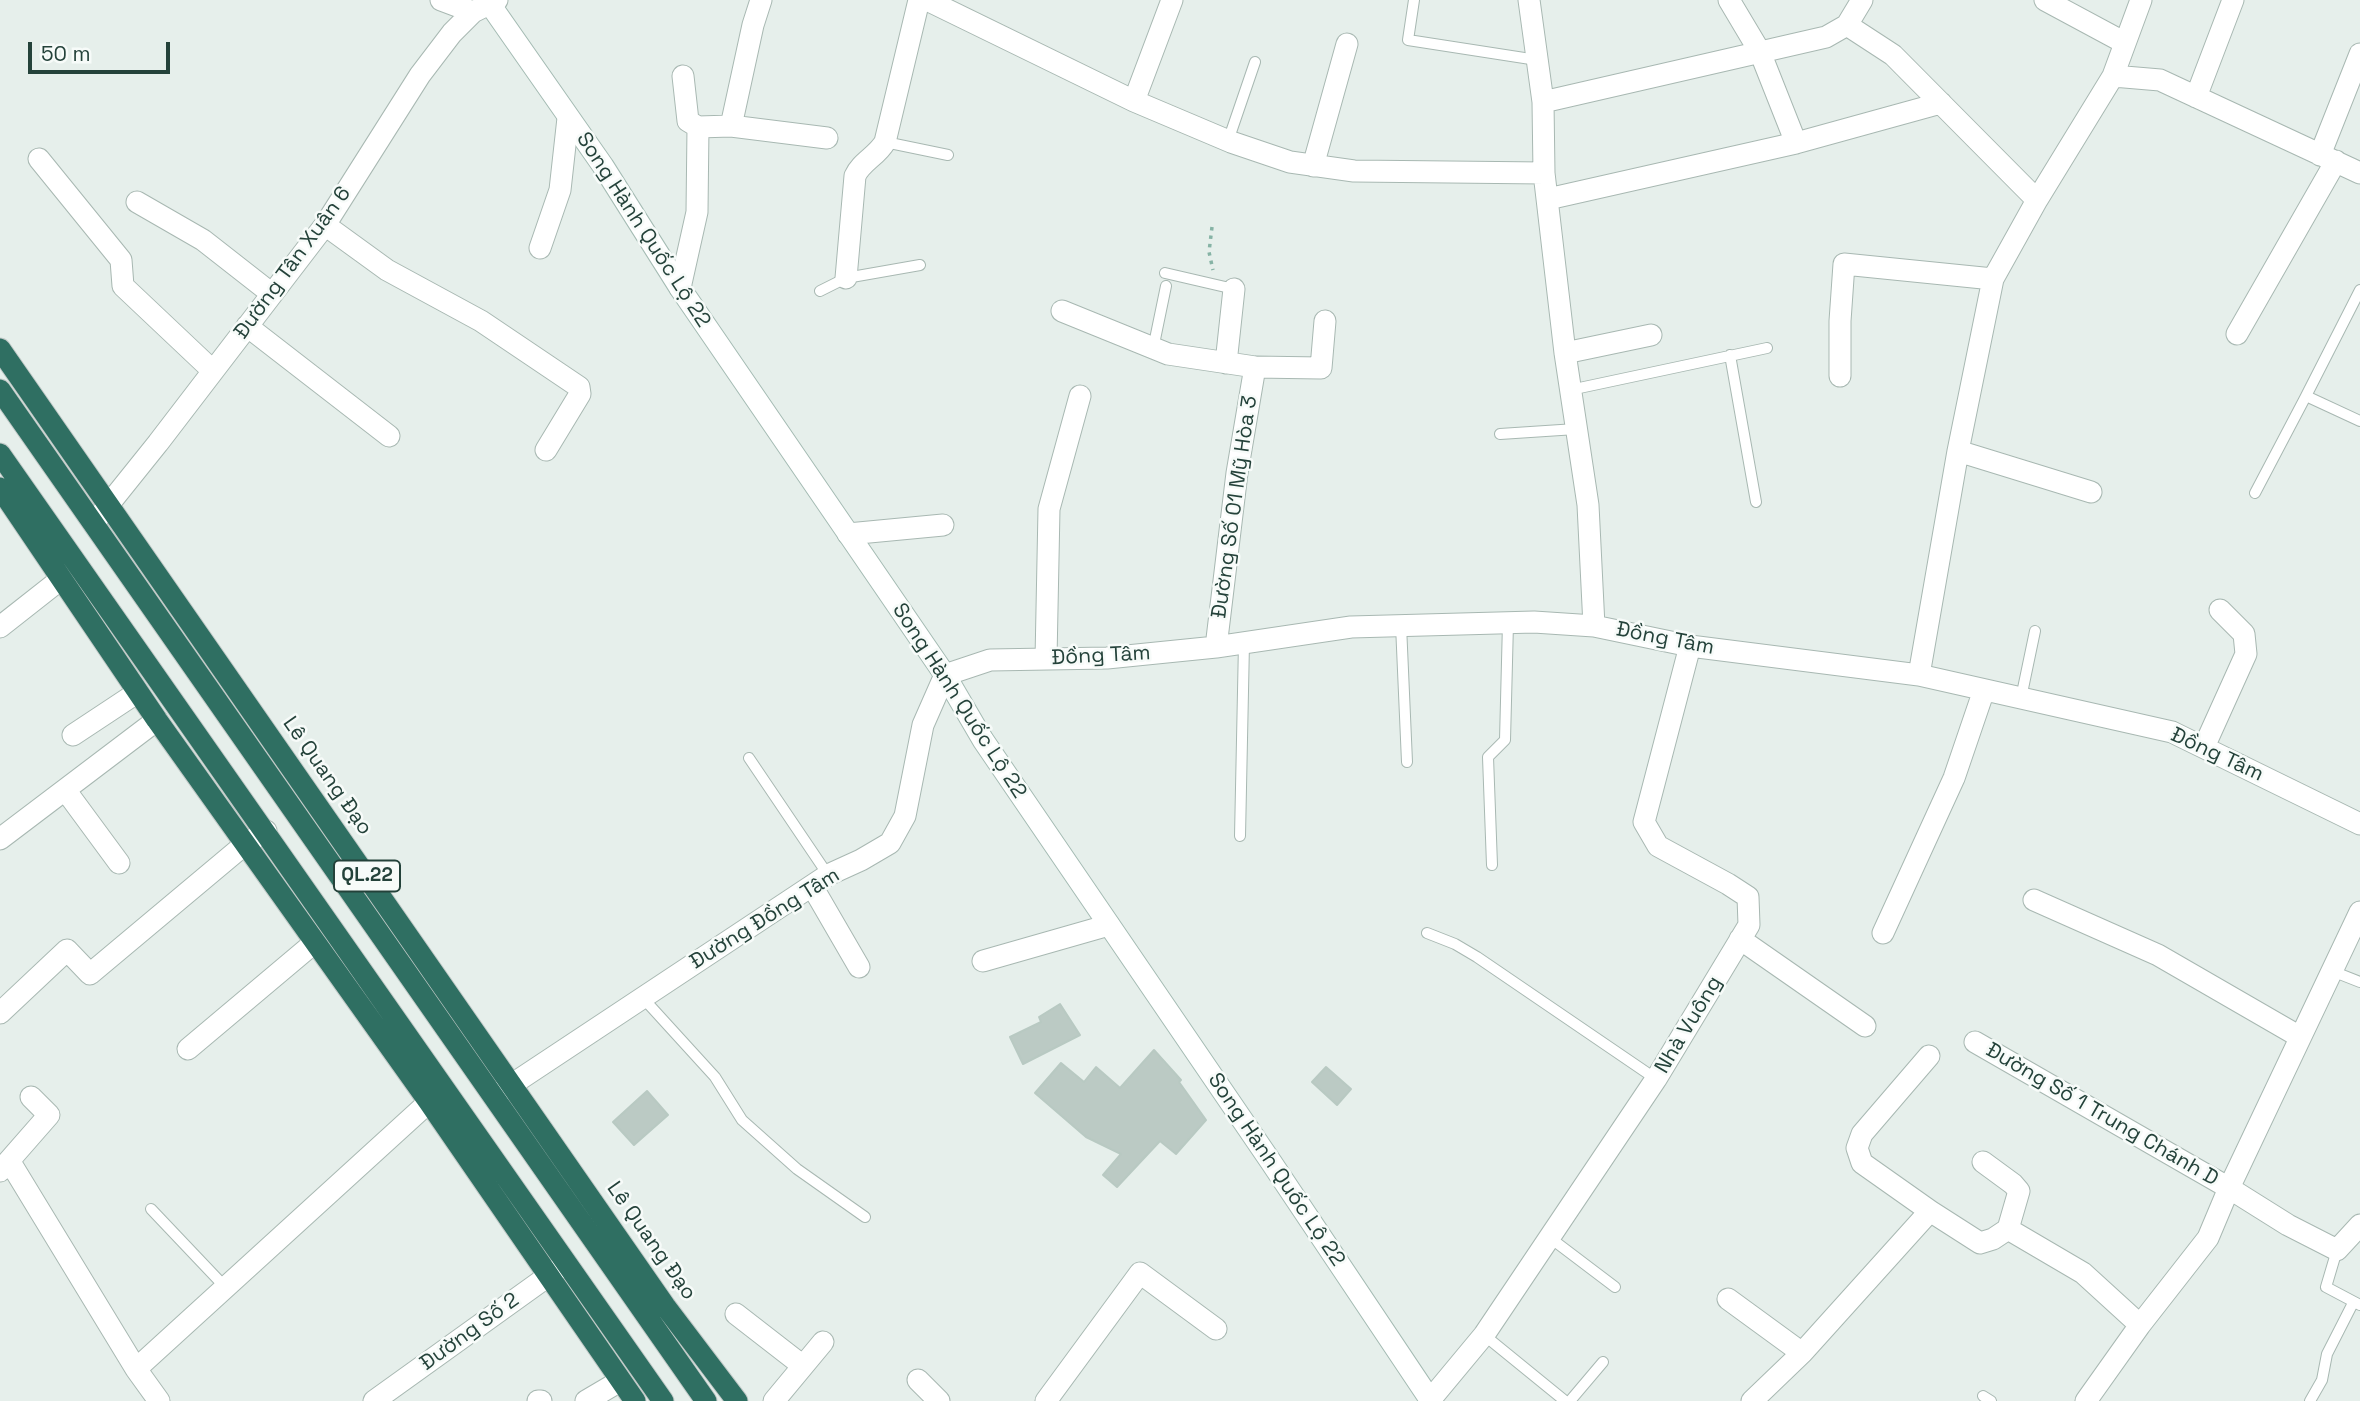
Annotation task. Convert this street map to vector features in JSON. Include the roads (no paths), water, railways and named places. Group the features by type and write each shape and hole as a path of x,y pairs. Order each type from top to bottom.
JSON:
{"highway":[{"name":"Lê Quang Đạo","path":"0,349 513,1083 665,1306 737,1401"},
{"name":"QL.22","path":"0,390 706,1401"},
{"name":"QL.22","path":"0,454 266,831 558,1269 620,1381 635,1401"},
{"name":"QL.22","path":"0,488 244,845 429,1102 663,1401"}],"street":[{"path":"441,0 487,4"},
{"path":"731,126 753,24 761,0"},
{"path":"846,278 856,172 880,152 884,142 919,0"},
{"path":"927,0 1134,101 1262,154 1313,166 1354,171 1545,173"},
{"path":"1134,101 1172,0"},
{"path":"1529,0 1543,102 1545,173 1565,353 1588,505 1594,626"},
{"path":"1729,0 1760,52 1796,144"},
{"path":"1543,102 1826,37 1847,26 1862,0"},
{"path":"2045,0 2125,43"},
{"path":"1919,675 1958,452 1993,279 2037,200 2113,76 2141,0"},
{"path":"2196,97 2233,0"},
{"name":"Song Hành Quốc Lộ 22","path":"487,4 603,166 680,288 945,675 983,740 1271,1162 1430,1401"},
{"name":"Đường Tân Xuân 6","path":"93,523 324,225 420,75 452,33 487,4"},
{"path":"1847,26 1893,55 2037,200"},
{"path":"1313,166 1348,44"},
{"path":"2237,334 2328,158 2360,54"},
{"path":"683,76 688,121 698,127 731,126 827,138"},
{"path":"2113,76 2160,80 2360,173"},
{"path":"1548,199 1796,144 1941,103"},
{"path":"540,248 560,190 568,118"},
{"path":"680,288 697,212 698,127"},
{"path":"39,159 121,260 123,286 213,371"},
{"path":"137,202 203,240 272,293"},
{"path":"324,225 387,270 481,321 579,387 580,394 546,450"},
{"path":"1840,376 1844,264 1993,279"},
{"path":"1226,363 1234,289"},
{"path":"1062,311 1168,354 1255,367 1321,368 1325,321"},
{"path":"247,326 389,436"},
{"path":"1565,353 1651,335"},
{"name":"Đường Số 01 Mỹ Hòa 3","path":"1216,647 1237,473 1255,367"},
{"path":"1046,659 1049,509 1080,396"},
{"path":"1958,452 2091,492"},
{"path":"848,534 943,525"},
{"path":"0,627 61,579"},
{"path":"2204,747 2246,654 2244,634 2220,610"},
{"name":"Đồng Tâm","path":"945,675 990,660 1107,658 1216,647 1352,626 1508,623 1594,626 1690,646 1919,675 2172,732 2360,824"},
{"name":"Nhà Vuông","path":"1430,1401 1484,1335 1657,1079 1749,925 1748,897 1658,846 1644,822 1690,646"},
{"name":"Đường Đồng Tâm","path":"494,1096 820,881 890,843 905,816 923,725 945,675"},
{"path":"1883,933 1954,779 1984,690"},
{"path":"73,735 138,692"},
{"path":"0,839 157,720"},
{"path":"66,791 119,863"},
{"path":"0,1013 67,950 90,974 244,845 266,831"},
{"path":"820,881 859,967"},
{"path":"2034,900 2158,955 2300,1037"},
{"path":"2086,1401 2140,1325 2208,1238 2360,912"},
{"path":"983,961 1109,925"},
{"path":"1740,939 1865,1026"},
{"path":"188,1049 314,943"},
{"name":"Đường Số 1 Trung Chánh D","path":"1975,1042 2229,1188 2288,1226 2337,1250"},
{"path":"1929,1056 1862,1134 1857,1148 1862,1163 1980,1243 1993,1239 2008,1229 2019,1191 1983,1162"},
{"path":"31,1097 49,1115 5,1166 159,1401"},
{"path":"136,1369 429,1102"},
{"path":"1752,1401 1802,1353 1930,1211"},
{"path":"2337,1250 2360,1225"},
{"path":"2008,1229 2083,1273 2140,1325"},
{"name":"Đường Số 2","path":"374,1401 558,1269"},
{"path":"1053,1398 1140,1273 1216,1329"},
{"path":"1728,1299 1802,1353"},
{"path":"736,1314 803,1366"},
{"path":"774,1401 823,1342"},
{"path":"918,1380 939,1401"},
{"path":"586,1401 620,1381"}],"lane":[{"path":"1414,0 1408,40 1537,60"},
{"path":"1228,141 1255,62"},
{"path":"884,142 948,155"},
{"path":"820,291 846,278 920,265"},
{"path":"1165,274 1234,289"},
{"path":"1153,349 1166,286"},
{"path":"2255,492 2360,290"},
{"path":"1570,390 1767,348"},
{"path":"1730,355 1756,502"},
{"path":"2306,396 2360,421"},
{"path":"1500,434 1576,429"},
{"path":"1492,865 1488,757 1505,740 1508,623"},
{"path":"1401,625 1407,762"},
{"path":"2021,698 2035,631"},
{"path":"1240,836 1244,643"},
{"path":"749,758 820,881"},
{"path":"1427,933 1455,944 1476,957 1657,1079"},
{"path":"2332,971 2360,982"},
{"path":"643,998 715,1077 741,1120 797,1169 865,1217"},
{"path":"151,1209 226,1288"},
{"path":"1549,1237 1615,1287"},
{"path":"2310,1401 2322,1380 2327,1354 2357,1304 2326,1287 2337,1250"},
{"path":"1484,1335 1565,1401"},
{"path":"1570,1401 1603,1362"}]}
